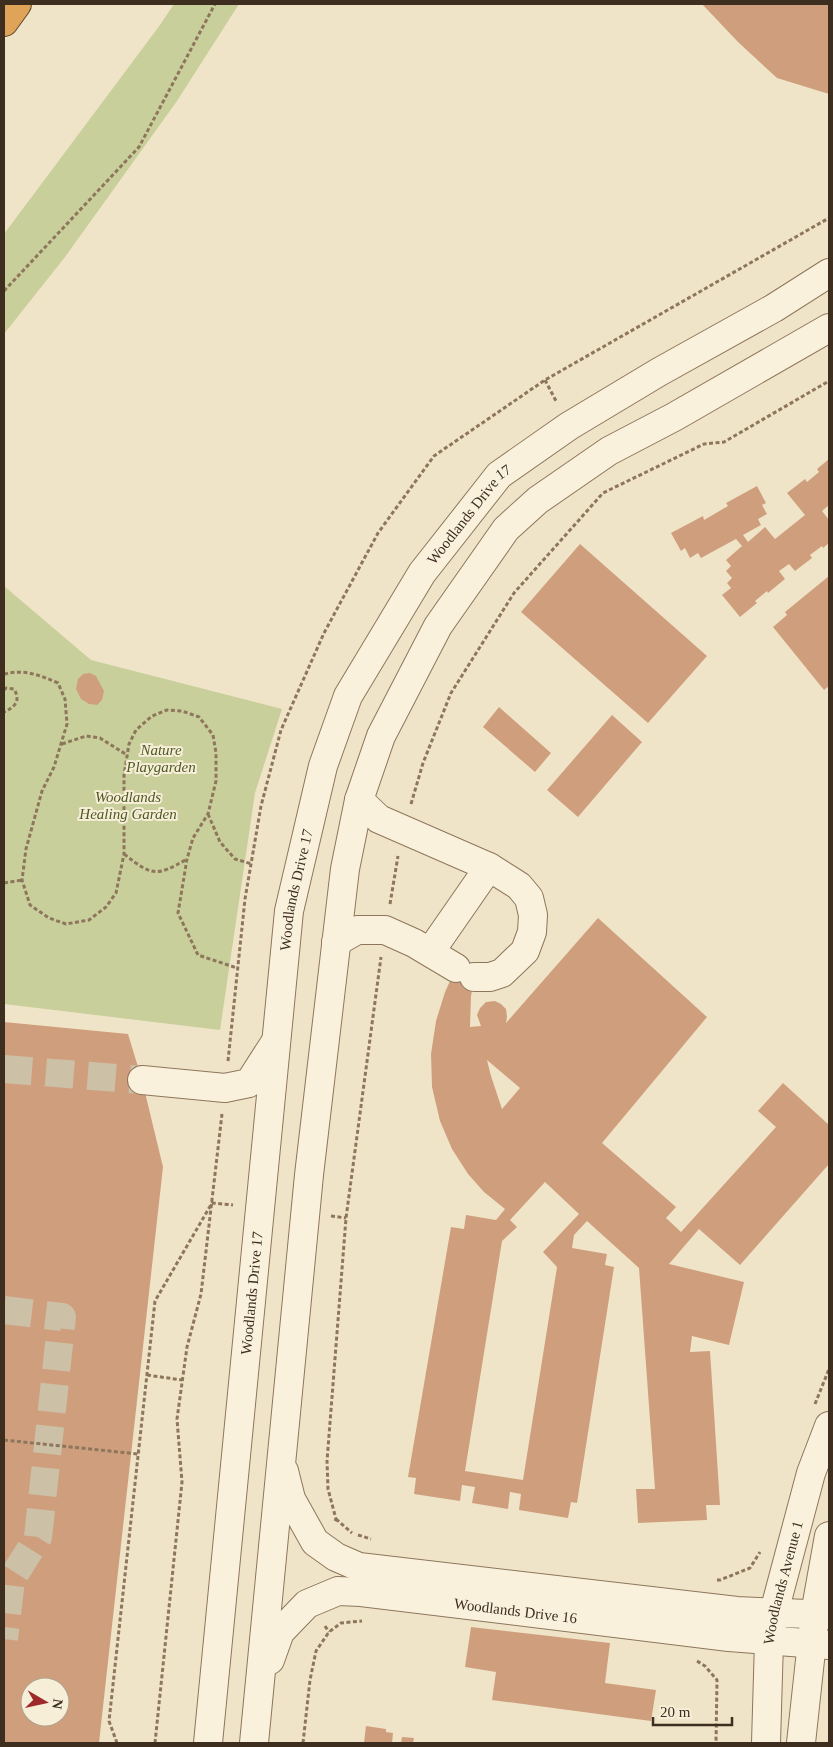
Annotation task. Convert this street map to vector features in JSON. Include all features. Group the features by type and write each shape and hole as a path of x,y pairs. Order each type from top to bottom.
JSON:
{"highway":[{"path":"4,22 17,4"}],"street":[{"name":"Woodlands Drive 17","path":"208,1743 289,911 326,757 348,696 422,573 499,474 561,431 659,372 774,308 829,273"},
{"path":"254,1743 309,1175 345,869 359,800 381,736 438,626 506,529 538,500 609,451 674,417 829,328"},
{"path":"457,528 483,522 506,529"},
{"path":"336,942 357,930 385,930 414,943 465,972 490,978 502,973 525,951 532,932 533,915 528,898 519,886 489,867 379,819 359,800"},
{"path":"430,952 489,867"},
{"path":"142,1080 225,1088 249,1083 278,1038"},
{"name":"Woodlands Avenue 1","path":"766,1743 769,1641 774,1612 811,1473 829,1426"},
{"name":"Woodlands Drive 16","path":"281,1458 291,1499 315,1542 336,1558 359,1567 737,1611 822,1615"},
{"path":"801,1743 821,1644 829,1536"},
{"name":"Woodlands Drive 16","path":"259,1692 280,1632 307,1604 338,1592 362,1592 769,1641 821,1644"}],"path":[{"path":"4,291 139,147 215,4"},
{"path":"315,1542 336,1519 328,1489 326,1461 346,1218 385,930 403,829 423,762 451,694 514,593 603,493 704,444 724,442 829,381"},
{"path":"4,674 33,672 58,683 65,699 67,724 54,767 42,791 26,849 22,880 30,905 50,918 66,924 90,920 106,907 116,893 124,854 124,775 129,744 136,730 152,716 167,710 182,710 199,717 213,735 216,753 216,781 208,814 193,838 187,859 178,913 198,955 238,968"},
{"path":"4,690 6,688 14,689 17,695 17,703 11,709 4,712"},
{"path":"62,744 86,736 100,738 127,755"},
{"path":"208,814 220,842 235,859 252,864"},
{"path":"124,854 142,868 153,872 166,871 187,859"},
{"path":"4,883 22,880"},
{"path":"117,1743 109,1721 155,1301 212,1203"},
{"path":"147,1375 182,1380"},
{"path":"4,1440 138,1454"},
{"path":"307,1604 330,1632"},
{"path":"303,1743 310,1680 316,1651 330,1632 341,1623 368,1621"},
{"path":"716,1743 717,1680"}],"green space":[{"path":"174,4 239,4 177,101 65,257 4,334 4,234"},
{"name":"Woodlands Healing Garden","path":"4,586 91,660 282,709 255,793 220,1030 4,1004"}],"building":[{"path":"702,4 829,4 829,94 777,78 738,42"},
{"path":"829,459 829,505 822,511 829,520 829,543 810,555 812,558 795,571 789,564 779,571 785,579 755,601 757,603 740,617 722,595 731,588 727,583 732,578 726,571 731,566 726,560 742,546 736,539 701,558 698,553 690,558 685,548 681,551 671,533 703,516 704,520 728,506 726,503 757,486 766,503 762,505 767,514 758,519 761,525 743,535 748,542 765,527 775,539 805,515 787,493 805,479 807,482 819,472 817,469"},
{"path":"580,544 707,656 648,723 521,612"},
{"path":"829,576 829,686 824,690 773,627 787,615 785,612"},
{"path":"90,673 96,676 104,691 102,700 97,705 89,704 81,699 76,689 78,679 83,674"},
{"path":"499,707 551,753 535,772 483,727"},
{"path":"612,715 642,742 578,817 547,790"},
{"path":"598,918 707,1017 602,1143 676,1207 666,1218 681,1232 776,1127 758,1111 783,1083 829,1125 829,1164 740,1265 699,1229 669,1264 744,1282 729,1345 692,1336 690,1352 710,1351 720,1505 706,1505 707,1520 638,1523 636,1489 655,1489 639,1268 587,1221 574,1235 572,1248 607,1254 605,1265 614,1267 577,1503 571,1502 568,1518 519,1510 521,1494 510,1492 508,1509 472,1503 475,1487 462,1485 460,1501 414,1494 416,1478 408,1477 451,1227 464,1229 466,1215 496,1220 505,1209 484,1192 468,1174 452,1149 440,1121 432,1087 431,1054 436,1021 445,992 456,968 464,958 476,967 471,996 470,1027 481,1026 477,1015 480,1008 486,1002 495,1001 506,1009 506,1023","holes":["487,1060 520,1088 502,1109 491,1076","545,1182 579,1214 543,1252 557,1267 523,1480 465,1471 502,1241 517,1227 510,1220"]},
{"path":"4,1022 128,1034 142,1080 163,1167 99,1743 4,1743"},
{"path":"471,1627 610,1643 605,1683 656,1690 651,1721 492,1700 496,1672 465,1667"},
{"path":"366,1726 386,1729 386,1732 393,1733 392,1743 364,1743"},
{"path":"402,1737 414,1738 413,1743 401,1743"}],"tunnel":[{"path":"4,1069 142,1080"},
{"path":"4,1310 62,1317 38,1537 11,1580 4,1639"}],"park label":[{"name":"Nature Playgarden","path":"161,758"}]}
